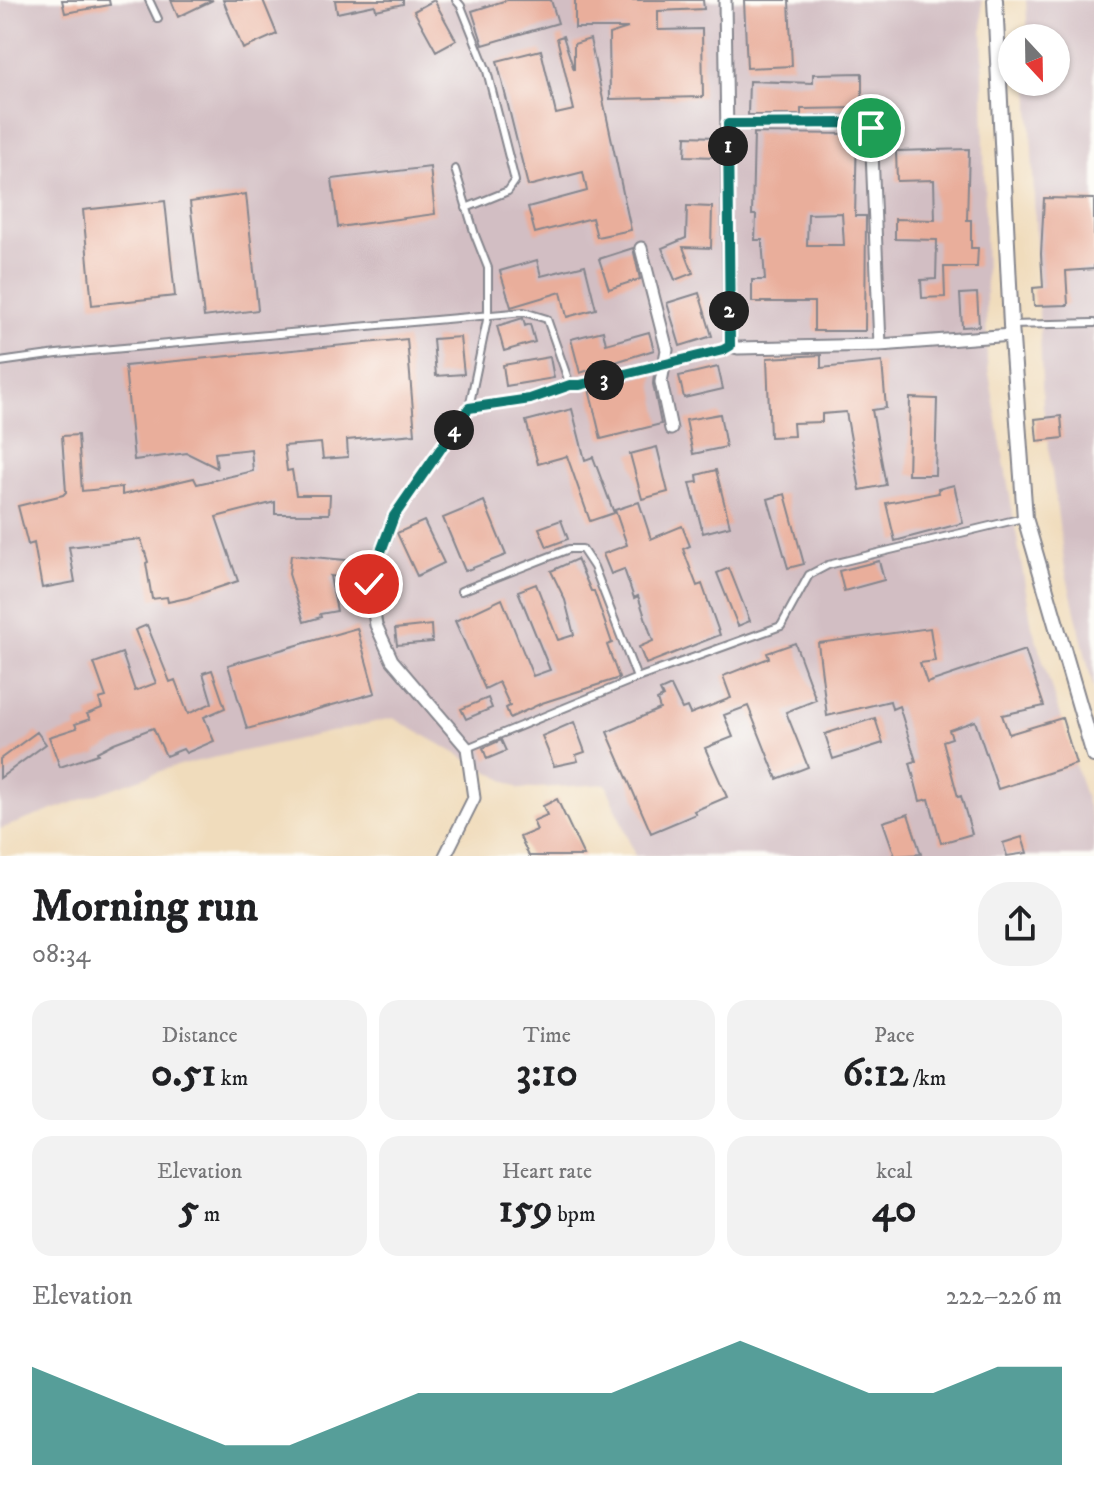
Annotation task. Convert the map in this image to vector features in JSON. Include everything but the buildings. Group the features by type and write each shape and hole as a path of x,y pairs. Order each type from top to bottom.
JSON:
{"street":[{"path":"725,0 730,346 880,345 1011,330"},
{"path":"995,0 1011,330 1025,518 1094,755"},
{"path":"728,124 849,123 871,128 880,345"},
{"path":"641,248 667,350 661,382 671,429"},
{"path":"394,516 369,584 376,625 392,660 467,748 474,798 445,856"}],"lane":[{"path":"149,0 158,19"},
{"path":"456,0 487,71 515,181 508,191 466,208"},
{"path":"394,516 469,408 488,315 488,268 455,169"},
{"path":"0,362 57,354 524,312 547,319 570,385"},
{"path":"1011,330 1094,323"},
{"path":"469,408 530,399 570,385 664,365 730,346"},
{"path":"467,748 637,678 781,626 809,575 828,565 1025,518"},
{"path":"461,591 569,549 582,549 594,567 637,678"}],"shaded area":[{"path":"0,0 982,0 987,361 1032,626 1094,825 1094,856 635,856 606,784 520,789 393,718 172,767 0,829"},
{"path":"1026,0 1094,0 1094,691 1065,569 1043,406 1030,96 1070,96 1070,24 1027,24"}],"route":[{"path":"369,584 394,516 469,408 530,399 570,385 730,346 728,124 849,123 871,128"}]}
